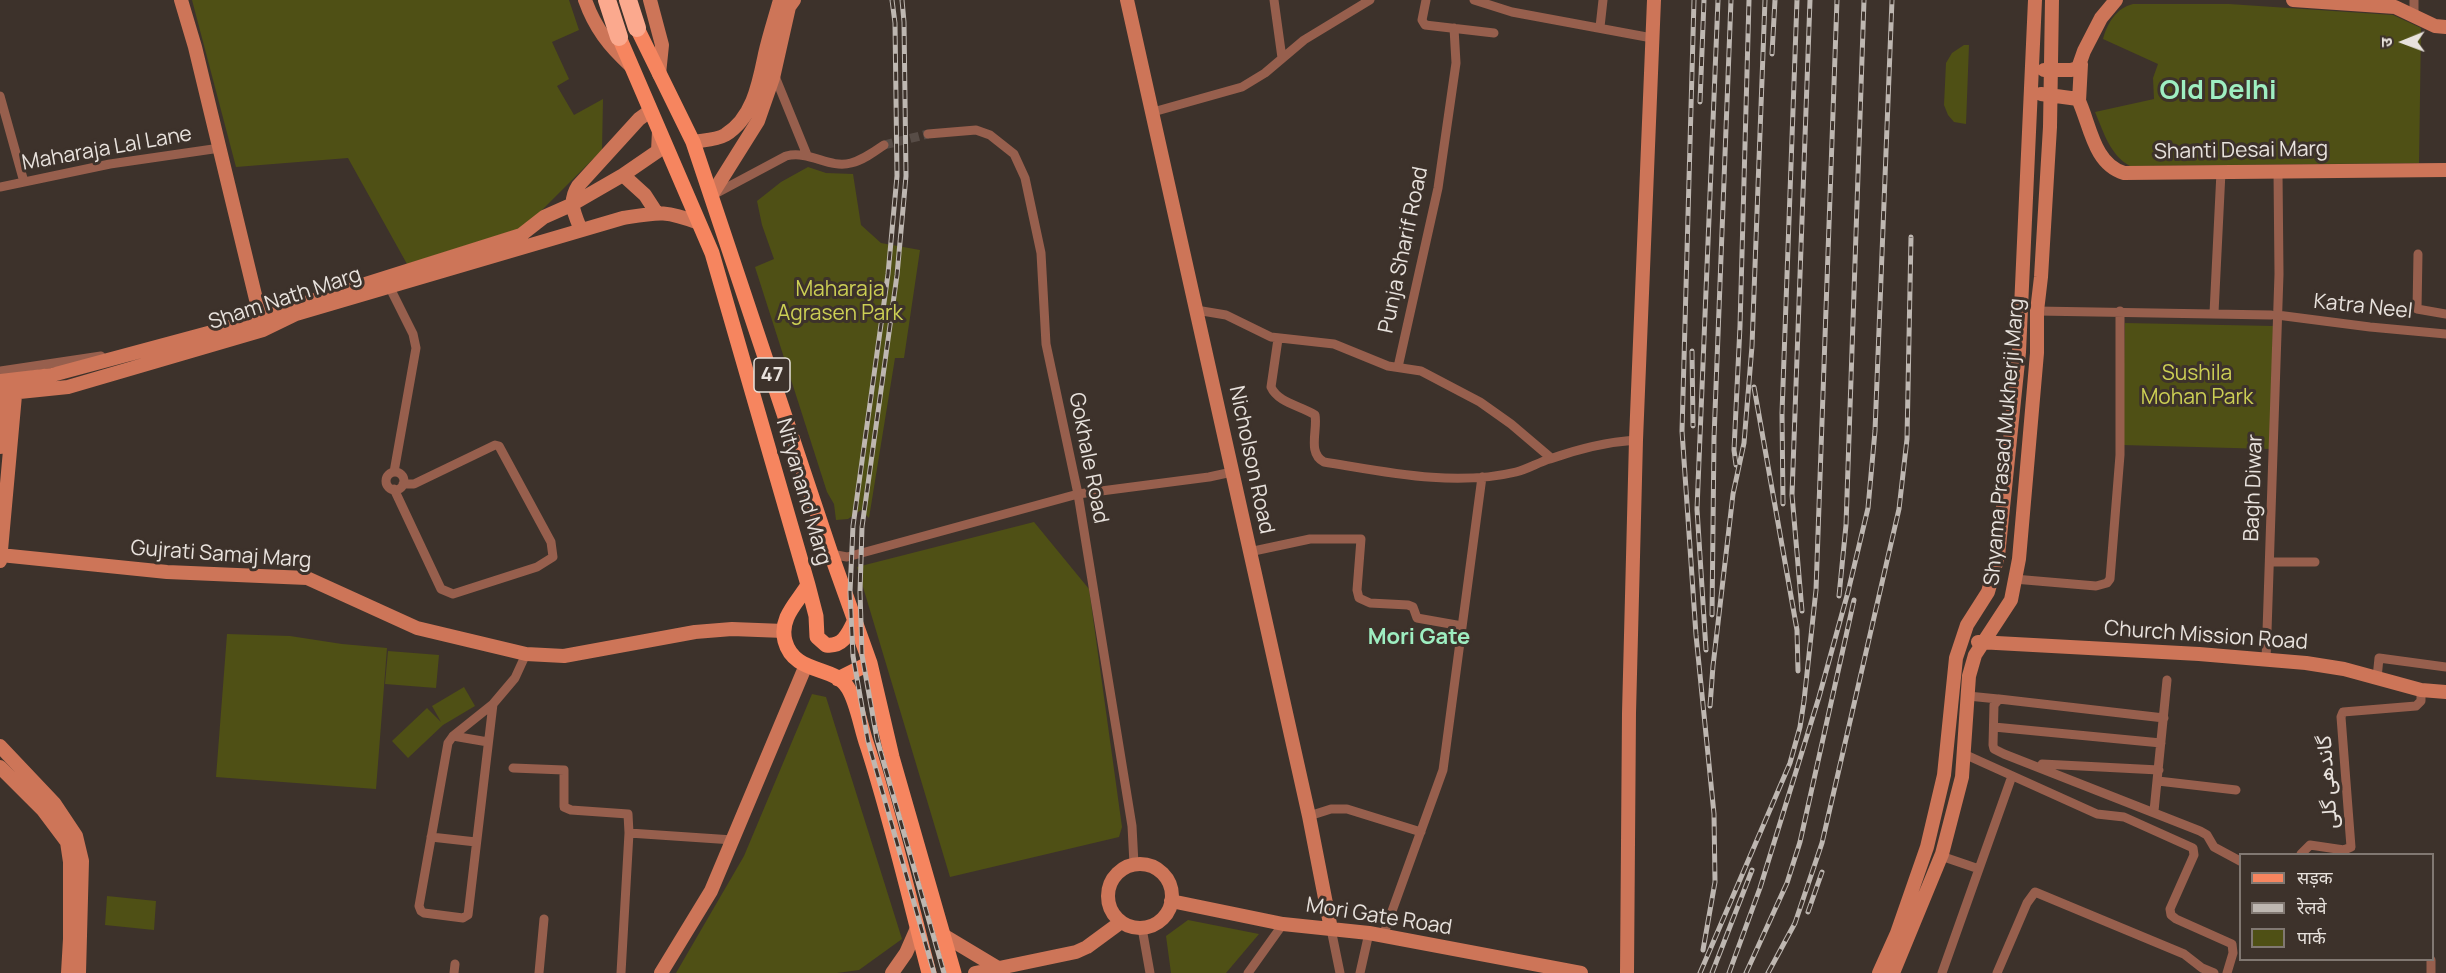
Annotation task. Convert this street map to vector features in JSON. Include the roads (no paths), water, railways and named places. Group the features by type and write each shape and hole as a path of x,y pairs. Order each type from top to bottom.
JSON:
{"highway":[{"path":"607,0 619,37"},
{"path":"628,0 637,28"}],"main road":[{"name":"Nityanand Marg","path":"637,28 693,142 854,622 870,663 892,757 954,973"},
{"name":"Nityanand Marg","path":"619,37 712,253 808,585 789,612 784,631"},
{"path":"808,585 816,616 816,633 822,643 830,646 842,642 854,622"},
{"path":"784,631 789,650 796,659 806,666 838,679 848,688 872,762 929,973"},
{"path":"838,679 870,663"},
{"path":"872,762 892,757"}],"street":[{"path":"181,0 220,148 262,323"},
{"name":"Nityanand Marg","path":"585,0 608,45 631,66"},
{"path":"650,0 662,45 659,74"},
{"path":"693,142 726,134 740,122 749,109 762,76 765,54 780,0"},
{"path":"711,196 758,120 774,74 789,7 794,0"},
{"name":"Nicholson Road","path":"1127,0 1196,310 1220,475 1250,552 1309,816 1331,929"},
{"path":"1274,0 1282,58"},
{"path":"1153,112 1242,87 1265,74 1304,40 1370,0"},
{"path":"1426,0 1422,20 1424,24 1494,33"},
{"path":"1474,0 1512,12 1652,38"},
{"path":"1599,27 1603,0"},
{"path":"1627,973 1629,713 1636,440 1654,0"},
{"name":"Shyama Prasad Mukherji Marg","path":"1879,973 1898,933 1927,848 1944,775 1956,658 1967,625 1988,592 1998,556 2019,352 2035,0"},
{"name":"Shyama Prasad Mukherji Marg","path":"1893,973 1941,856 1962,777 1969,676 1975,655 2011,600 2019,558 2037,353 2037,311 2042,277 2052,0"},
{"name":"Shanti Desai Marg","path":"2116,0 2101,18 2084,51 2079,101 2095,143 2108,164 2117,171 2129,174 2446,170"},
{"path":"2293,0 2389,6 2435,26 2446,27"},
{"path":"2414,0 2414,15"},
{"name":"Punja Sharif Road","path":"1398,367 1438,188 1456,63 1454,28"},
{"path":"2033,69 2073,70 2081,64"},
{"path":"774,74 807,154"},
{"path":"2032,93 2074,96 2079,101"},
{"path":"0,96 24,182"},
{"path":"581,230 571,205 571,196 639,119 650,111"},
{"name":"Sham Nath Marg","path":"6,385 68,387 521,235 544,217 623,176 658,151 660,144 658,126"},
{"name":"Gokhale Road","path":"928,134 965,130 984,132 997,138 1014,154 1023,172 1041,253 1046,344 1078,494 1132,826 1134,864"},
{"path":"711,196 786,156 798,153 807,154 845,164 865,158 884,145"},
{"name":"Maharaja Lal Lane","path":"0,187 110,164 220,148"},
{"path":"2214,313 2221,172"},
{"name":"Bagh Diwar","path":"2266,661 2274,315 2279,263 2277,172"},
{"path":"623,176 645,195 656,212 675,214 699,223"},
{"name":"Sham Nath Marg","path":"6,385 52,375 223,329 262,323 296,314 623,218 656,212"},
{"path":"2418,254 2417,309 2446,314"},
{"path":"390,288 415,341 394,472"},
{"path":"1196,310 1226,315 1278,339 1334,344 1398,367 1421,371 1480,402 1512,424 1551,459"},
{"name":"Katra Neel","path":"2037,311 2274,315 2446,334"},
{"path":"2014,579 2096,586 2107,583 2110,579 2120,455 2120,311"},
{"path":"1278,339 1271,387 1274,394 1280,398 1315,415 1314,449 1320,460 1403,474 1448,478 1482,477 1517,472 1551,459 1610,442 1636,440"},
{"path":"0,447 6,385"},
{"path":"0,561 6,385"},
{"path":"394,489 403,484 414,484 495,445 499,446 551,542 553,556 537,567 516,574 453,594 444,592 394,489 387,484 389,474 394,472 402,475 403,484"},
{"path":"831,554 847,557 1078,494 1220,475"},
{"path":"1360,973 1421,832 1443,770 1482,477"},
{"path":"1250,552 1310,539 1361,539 1357,590 1359,598 1370,603 1408,605 1413,607 1417,618 1462,626"},
{"name":"Gujrati Samaj Marg","path":"0,555 167,572 307,578 417,628 526,654 564,656 695,632 732,629 784,631"},
{"path":"2270,562 2315,562"},
{"name":"Church Mission Road","path":"1961,642 2199,654 2327,666 2421,690 2446,692"},
{"path":"493,704 468,915 463,918 424,913 420,909 448,743 453,736 493,704 515,678 526,654"},
{"path":"2377,678 2379,658 2446,667"},
{"path":"661,973 711,891 806,666"},
{"path":"2154,811 2167,680"},
{"name":"گاندھی گلی","path":"2303,853 2310,845 2344,850 2351,847 2342,715 2348,712 2415,706 2421,701 2421,690"},
{"path":"1968,696 2164,718"},
{"path":"1998,699 1994,705 1995,748 2205,833 2214,847 2239,860"},
{"path":"1994,727 2161,743"},
{"path":"453,736 488,742"},
{"path":"0,746 54,803 76,836 81,854 82,872 79,973"},
{"path":"1964,754 2097,814 2124,818 2193,848 2194,855 2170,909 2171,915 2176,920 2236,946 2227,973"},
{"path":"2033,764 2159,770"},
{"path":"0,767 43,810 67,842 70,873 68,973"},
{"path":"513,768 564,770 564,807 571,810 628,814 629,833 621,973"},
{"path":"1942,973 2012,776"},
{"path":"2158,781 2236,790"},
{"path":"1309,816 1327,810 1342,809 1421,832"},
{"path":"629,833 733,840"},
{"path":"431,837 476,842"},
{"path":"1941,856 1979,869"},
{"path":"1134,864 1152,866 1162,873 1169,883 1172,901 1161,920 1152,926 1131,927 1121,922 1110,908 1109,889 1118,873 1134,864"},
{"path":"1997,973 2027,903 2036,892 2184,954 2202,968 2214,973"},
{"name":"Mori Gate Road","path":"1172,901 1283,924 1376,934 1581,973"},
{"path":"539,973 544,919"},
{"path":"975,973 997,970 1087,947 1121,922"},
{"path":"1248,973 1283,924"},
{"path":"892,973 906,953 917,928"},
{"path":"1142,928 1150,973"},
{"path":"1331,929 1340,973"},
{"path":"943,935 997,970"}],"tunnel":[{"path":"884,145 928,134"}],"railway":[{"path":"892,0 895,23 897,176 888,274 853,526 850,592 853,656 868,741 934,973"},
{"path":"902,0 906,176 897,275 862,527 860,592 862,655 877,739 944,973"},
{"path":"1694,0 1682,431 1696,635 1714,814 1715,882 1703,950"},
{"path":"1700,102 1704,0"},
{"path":"1706,650 1697,509 1718,0"},
{"path":"1712,615 1714,438 1731,0"},
{"path":"1736,465 1734,450 1740,326 1749,0"},
{"path":"1710,706 1733,494 1744,443 1752,346 1765,0"},
{"path":"1772,54 1775,0"},
{"path":"1783,504 1782,413 1797,0"},
{"path":"1802,611 1792,495 1810,0"},
{"path":"1700,973 1790,763 1800,727 1804,701 1816,590 1837,0"},
{"path":"1839,596 1846,525 1864,0"},
{"path":"1729,973 1760,888 1819,697 1868,508 1875,431 1892,0"},
{"path":"1768,973 1795,923 1822,843 1899,509 1907,439 1911,237"},
{"path":"1692,351 1693,426"},
{"path":"1754,387 1797,630 1798,671"},
{"path":"1746,973 1787,883 1800,842 1854,600"},
{"path":"1712,973 1752,870"},
{"path":"1808,912 1822,872"}],"district":[{"name":"Old Delhi","path":"2218,91"},
{"name":"Mori Gate","path":"1419,638"}],"park label":[{"name":"Maharaja Agrasen Park","path":"840,302"},
{"name":"Sushila Mohan Park","path":"2197,386"}]}
